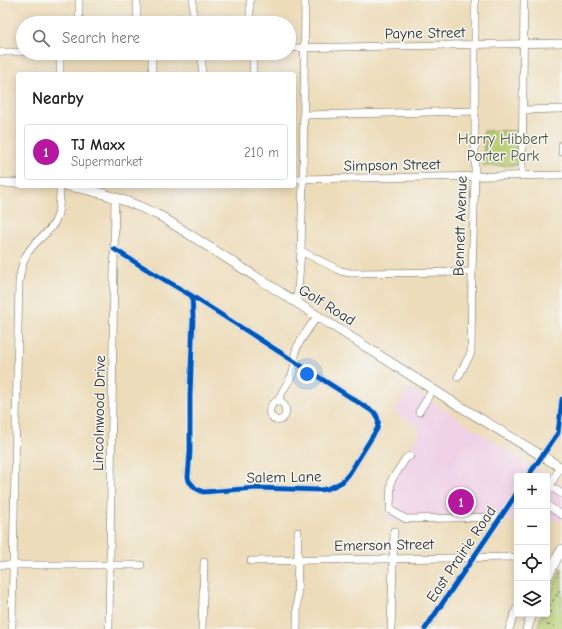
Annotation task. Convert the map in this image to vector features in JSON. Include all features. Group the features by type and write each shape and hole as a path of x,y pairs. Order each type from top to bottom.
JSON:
{"main road":[{"path":"0,183 16,183"},
{"name":"Golf Road","path":"96,189 162,217 433,389 561,467"},
{"path":"550,571 562,549"},
{"path":"527,629 531,617"}],"street":[{"path":"79,0 79,16"},
{"path":"137,0 137,16"},
{"path":"193,0 193,16"},
{"path":"250,0 250,16"},
{"path":"296,302 301,251 305,0"},
{"name":"Bennett Avenue","path":"458,377 471,353 475,176 475,0"},
{"path":"522,176 524,0"},
{"name":"Payne Street","path":"296,48 562,43"},
{"path":"0,52 16,52"},
{"path":"60,60 60,72"},
{"path":"152,60 152,72"},
{"path":"202,60 202,72"},
{"path":"253,60 253,72"},
{"path":"523,110 562,109"},
{"path":"304,115 475,111"},
{"path":"562,145 562,152"},
{"name":"Simpson Street","path":"296,179 562,175"},
{"path":"12,629 20,276 23,262 32,246 49,230 57,218 60,188"},
{"name":"Lincolnwood Drive","path":"109,629 115,197"},
{"name":"Salem Lane","path":"114,249 192,296 371,410 377,416 379,422 377,429 342,482 338,485 320,490 258,488 203,492 195,488 189,481 193,317 192,296"},
{"path":"301,251 341,271 350,273 472,272"},
{"path":"279,400 281,393 293,373 298,346 318,315"},
{"path":"419,412 433,389"},
{"path":"531,473 542,456 559,436 558,433 562,399"},
{"path":"410,456 406,458 391,481 390,510 406,519 500,518"},
{"path":"550,484 561,467"},
{"path":"550,487 562,494"},
{"name":"East Prairie Road","path":"425,629 514,497"},
{"path":"550,507 562,515"},
{"path":"392,629 394,531"},
{"path":"297,629 298,532"},
{"name":"Emerson Street","path":"251,561 514,556"},
{"path":"202,629 204,562"},
{"path":"0,565 141,564"},
{"path":"509,629 514,616"}],"path":[{"path":"548,621 550,605 560,590"},
{"path":"548,621 551,609 562,598"},
{"path":"548,621 554,626"}],"shaded area":[{"path":"409,387 543,473 514,473 514,520 387,522 388,481 420,432 416,430 418,427 394,412"},
{"path":"550,477 562,485 562,520 550,520"}],"green space":[{"name":"Harry Hibbert Porter Park","path":"484,131 521,131 521,165 484,166"},
{"path":"562,568 562,629 537,629 541,617 550,617 550,595"}],"cycle path":[{"path":"114,249 192,296 375,413 378,421 377,429 349,474 342,482 327,489 320,490 257,488 203,492 195,488 189,481 193,317 192,296"},
{"path":"530,473 558,433 562,399"},
{"path":"425,629 514,497"}],"place":[{"name":"TJ Maxx","path":"461,502"}]}
